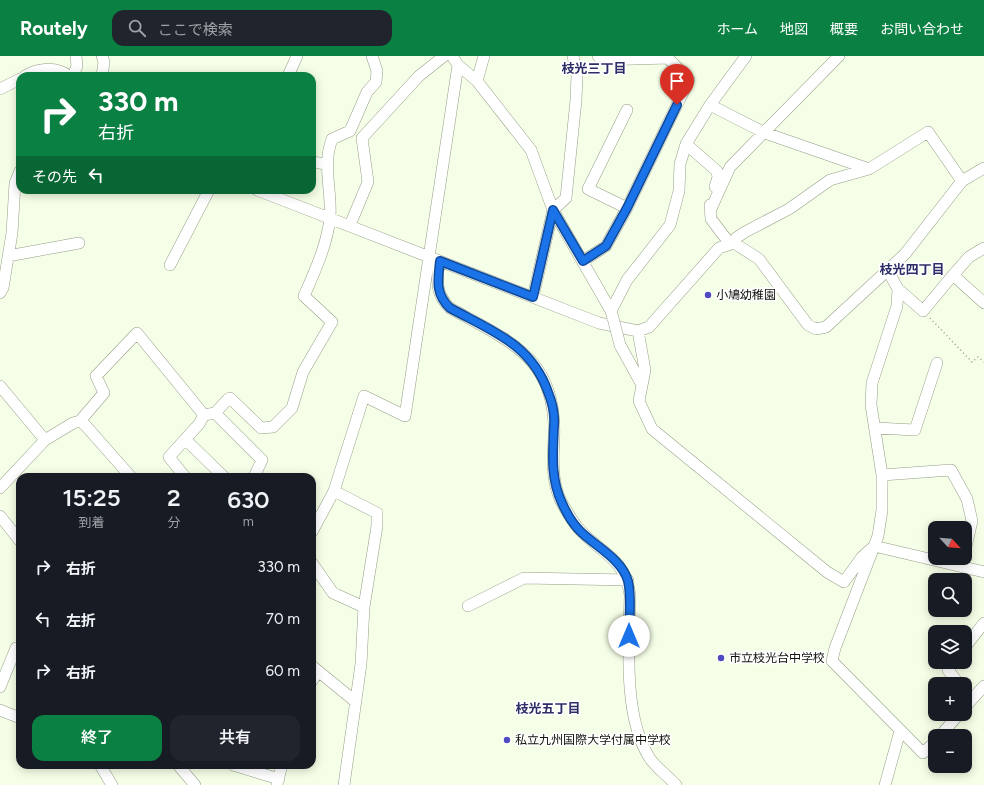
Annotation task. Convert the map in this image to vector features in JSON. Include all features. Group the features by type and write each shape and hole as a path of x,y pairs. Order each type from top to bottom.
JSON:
{"street":[{"path":"75,72 77,66 76,56"},
{"path":"102,56 104,62 103,72"},
{"path":"290,72 297,56"},
{"path":"182,473 169,457 199,424 230,398 261,428 273,427 292,408 303,372 332,322 304,296 320,261 330,217 326,164 332,139 350,131 367,92 376,82 377,71 372,56"},
{"path":"350,225 368,182 362,138 419,76 444,56"},
{"path":"477,81 484,56"},
{"path":"533,297 553,210 566,198 576,100 577,76 573,56"},
{"path":"583,261 606,246 627,208 689,80 668,58 601,60 598,56"},
{"path":"612,314 627,280 670,225 679,191 680,164 686,144 710,105 746,56"},
{"path":"710,211 730,167 839,56"},
{"path":"455,60 477,81 531,150 553,210 612,314 620,345 642,385"},
{"path":"316,525 334,491 364,396 405,416 435,259 455,60"},
{"path":"32,72 36,70 51,70 60,72"},
{"path":"0,90 16,81"},
{"path":"710,105 765,133 869,169"},
{"path":"626,110 588,189 627,208"},
{"path":"268,194 599,323 638,330 649,326 719,248 732,243 736,238 745,232 789,209 830,180 869,169 928,132 962,182"},
{"path":"686,144 717,171 718,177 709,208 711,219 732,243 759,259 808,325 816,329 826,327 888,271 905,254 962,182 984,168"},
{"path":"316,163 326,164"},
{"path":"0,293 3,288 3,268 8,256 12,233 16,181"},
{"path":"170,265 207,194"},
{"path":"8,256 79,243"},
{"path":"888,271 898,289 923,311 969,257 984,248"},
{"path":"435,259 438,293 442,301 450,308 523,351 543,377 555,419 553,469 555,484 562,503 579,530 621,566 628,580 630,595 630,700 640,739 649,757 667,780 676,785"},
{"path":"953,275 984,303"},
{"path":"898,289 897,306 872,383 871,404 876,428 882,475 882,510 878,536 835,648 832,661 900,732 923,753 928,748"},
{"path":"638,330 645,370 639,401 652,429 827,572 844,582 862,557 874,546"},
{"path":"0,488 45,440 80,421 104,393 96,376 137,333 210,414 262,460 256,473"},
{"path":"876,428 915,430 937,363"},
{"path":"0,386 45,440"},
{"path":"80,421 127,473"},
{"path":"186,440 220,473"},
{"path":"882,475 951,470 967,499 972,521"},
{"path":"334,491 377,513 377,526 364,607 361,664 344,785"},
{"path":"0,516 16,536"},
{"path":"874,546 928,556"},
{"path":"969,565 984,572"},
{"path":"316,569 333,593 364,607"},
{"path":"468,606 524,578 628,580"},
{"path":"972,638 984,622"},
{"path":"0,687 16,648"},
{"path":"949,669 954,677"},
{"path":"316,674 356,702"},
{"path":"972,699 984,686"},
{"path":"0,710 16,716"},
{"path":"946,729 953,721"},
{"path":"885,785 900,732"},
{"path":"102,769 112,785"},
{"path":"181,769 195,785"},
{"path":"244,769 278,782 281,769"}],"path":[{"path":"923,311 972,362 978,357 984,362"}],"place":[{"name":"小鳩幼稚園","path":"708,295"},
{"name":"市立枝光台中学校","path":"721,658"},
{"name":"私立九州国際大学付属中学校","path":"507,740"}],"district":[{"name":"枝光三丁目","path":"594,68"},
{"name":"枝光四丁目","path":"912,269"},
{"name":"枝光五丁目","path":"548,708"}],"route":[{"path":"629,636 630,595 628,580 621,566 579,530 562,503 555,484 553,469 555,419 543,377 523,351 450,308 442,301 438,293 437,280 440,261 533,297 553,210 583,261 606,246 627,208 677,105"}]}
